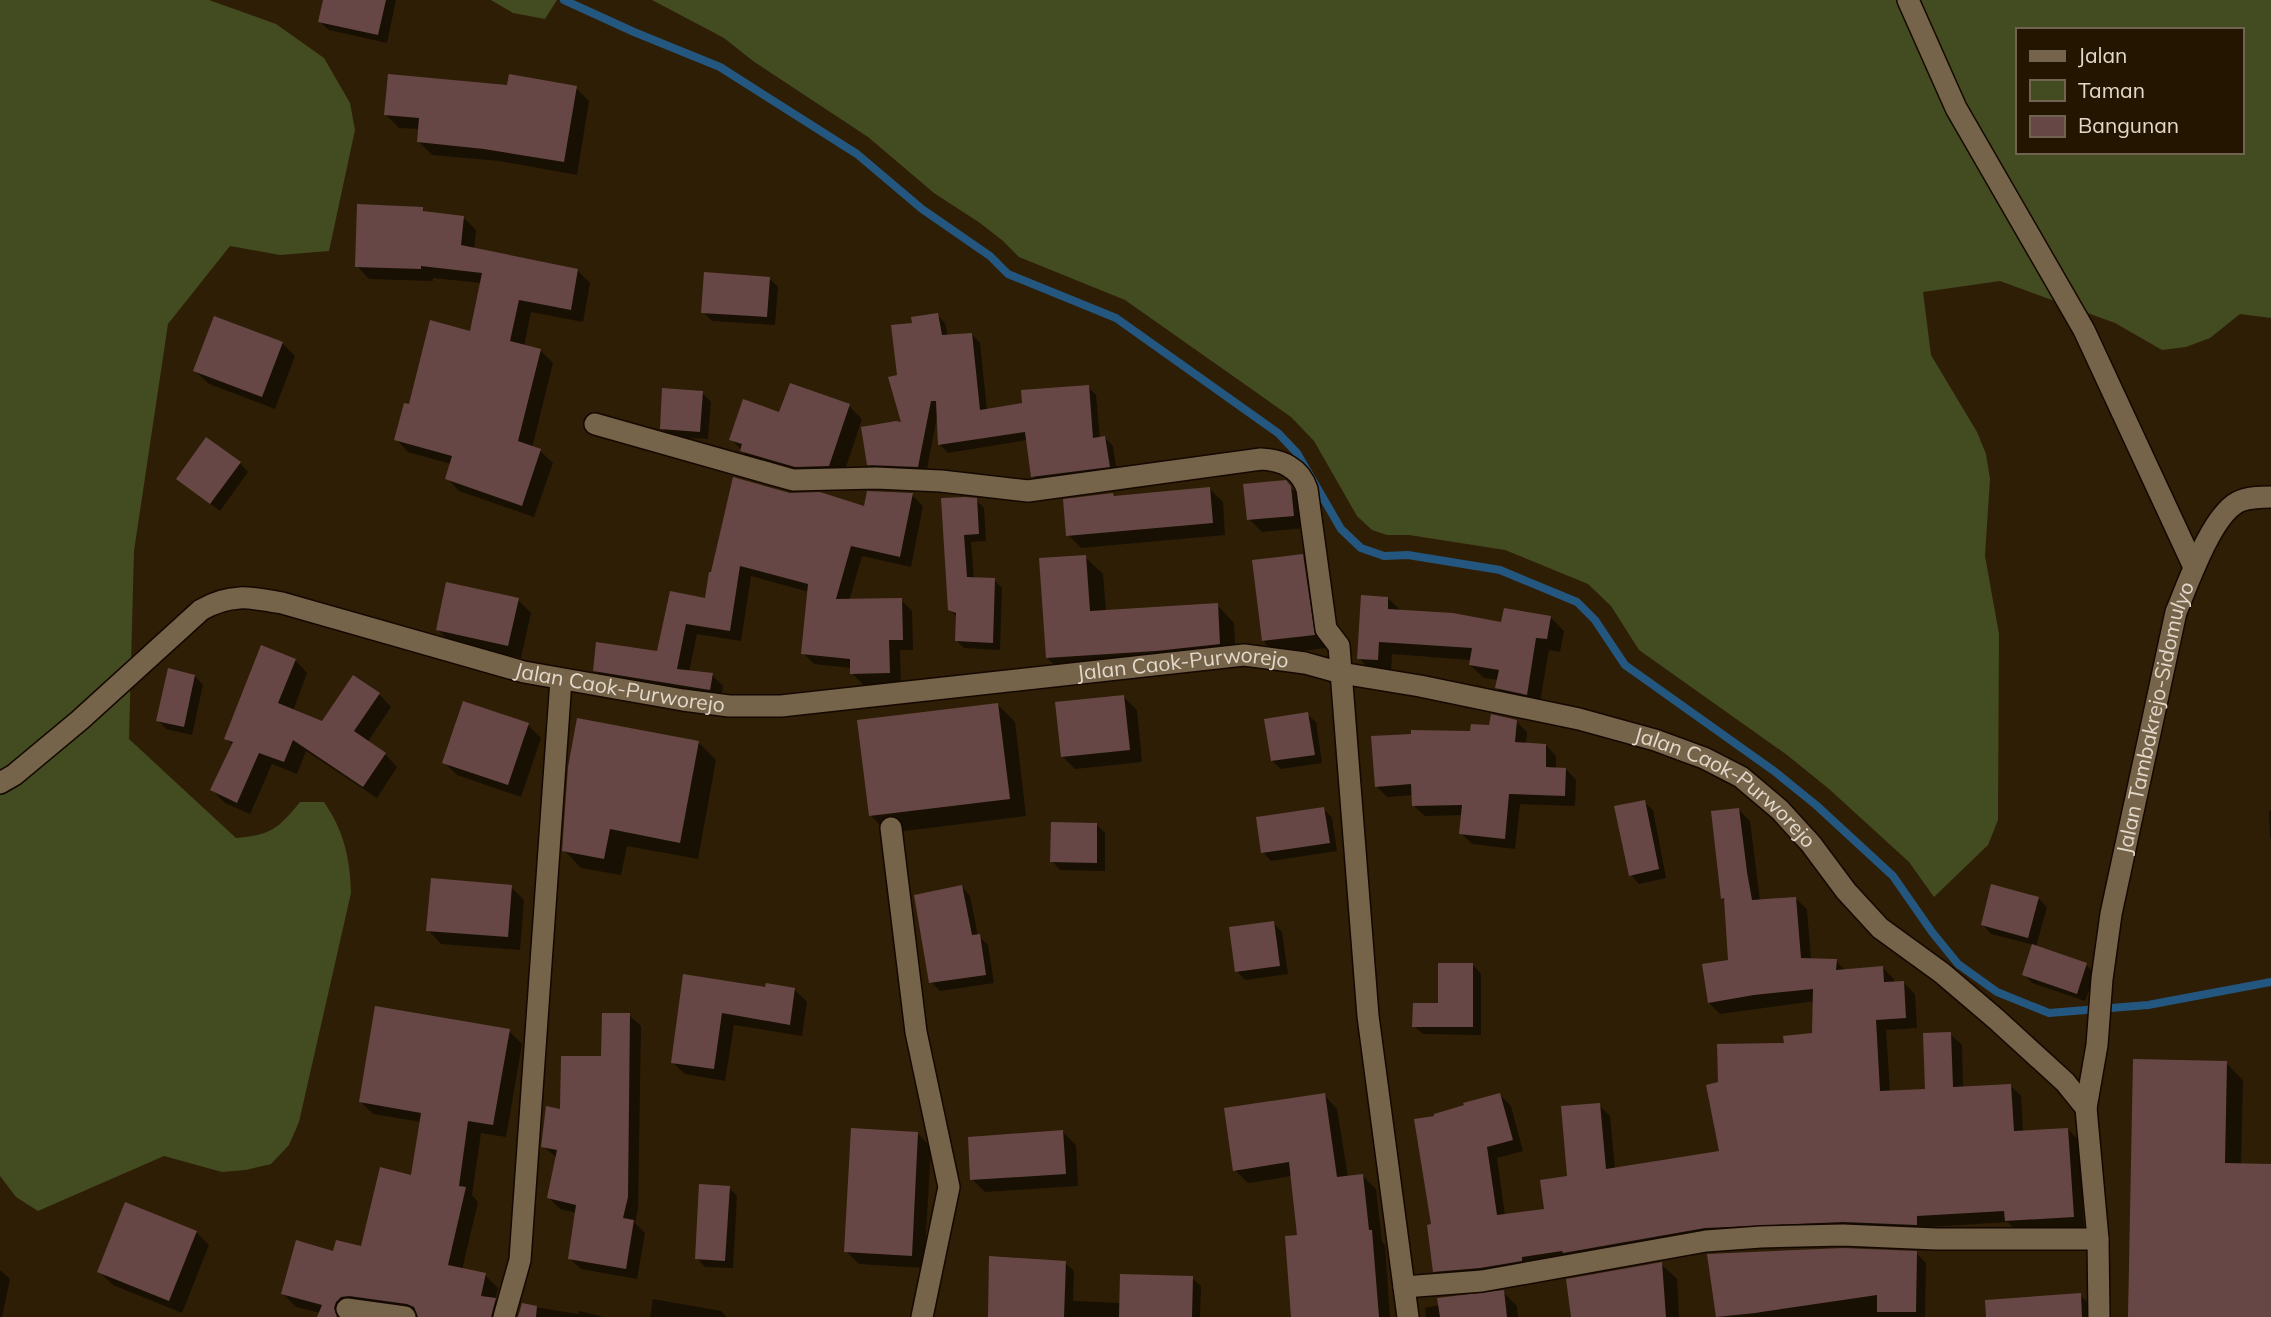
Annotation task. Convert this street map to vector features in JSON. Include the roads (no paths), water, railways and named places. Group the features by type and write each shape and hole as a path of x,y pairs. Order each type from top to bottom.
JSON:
{"street":[{"path":"1908,0 1956,108 2084,330 2194,567"},
{"path":"595,424 793,480 806,481 876,478 941,481 1028,491 1261,459 1273,460 1298,472 1307,489 1326,629 1339,646 1368,1016 1408,1317"},
{"name":"Jalan Tambakrejo-Sidomulyo","path":"2086,1108 2097,1045 2111,914 2176,612 2194,567 2225,513 2237,502 2271,497"},
{"name":"Jalan Caok-Purworejo","path":"0,783 14,775 80,720 177,629 219,600 253,598 282,603 561,680 729,706 768,706 1244,655 1305,663 1341,673 1420,686 1579,719 1655,740 1704,758 1741,777 1780,810 1880,928 1941,973 1996,1019 2065,1082 2086,1108"},
{"path":"504,1317 520,1260 561,680"},
{"path":"891,828 916,1032 949,1187 922,1317"},
{"path":"2086,1108 2098,1239 2099,1317"},
{"path":"1404,1287 1482,1281 1706,1241 1761,1237 1843,1235 2098,1239"},
{"path":"347,1309 405,1317"}],"waterway":[{"path":"564,0 720,67 857,154 922,209 990,256 1008,274 1116,318 1278,433 1297,453 1341,529 1361,548 1384,556 1408,555 1500,570 1577,602 1595,620 1625,665 1774,771 1816,805 1893,876 1958,964 1997,992 2049,1013 2148,1005 2271,982"}]}
